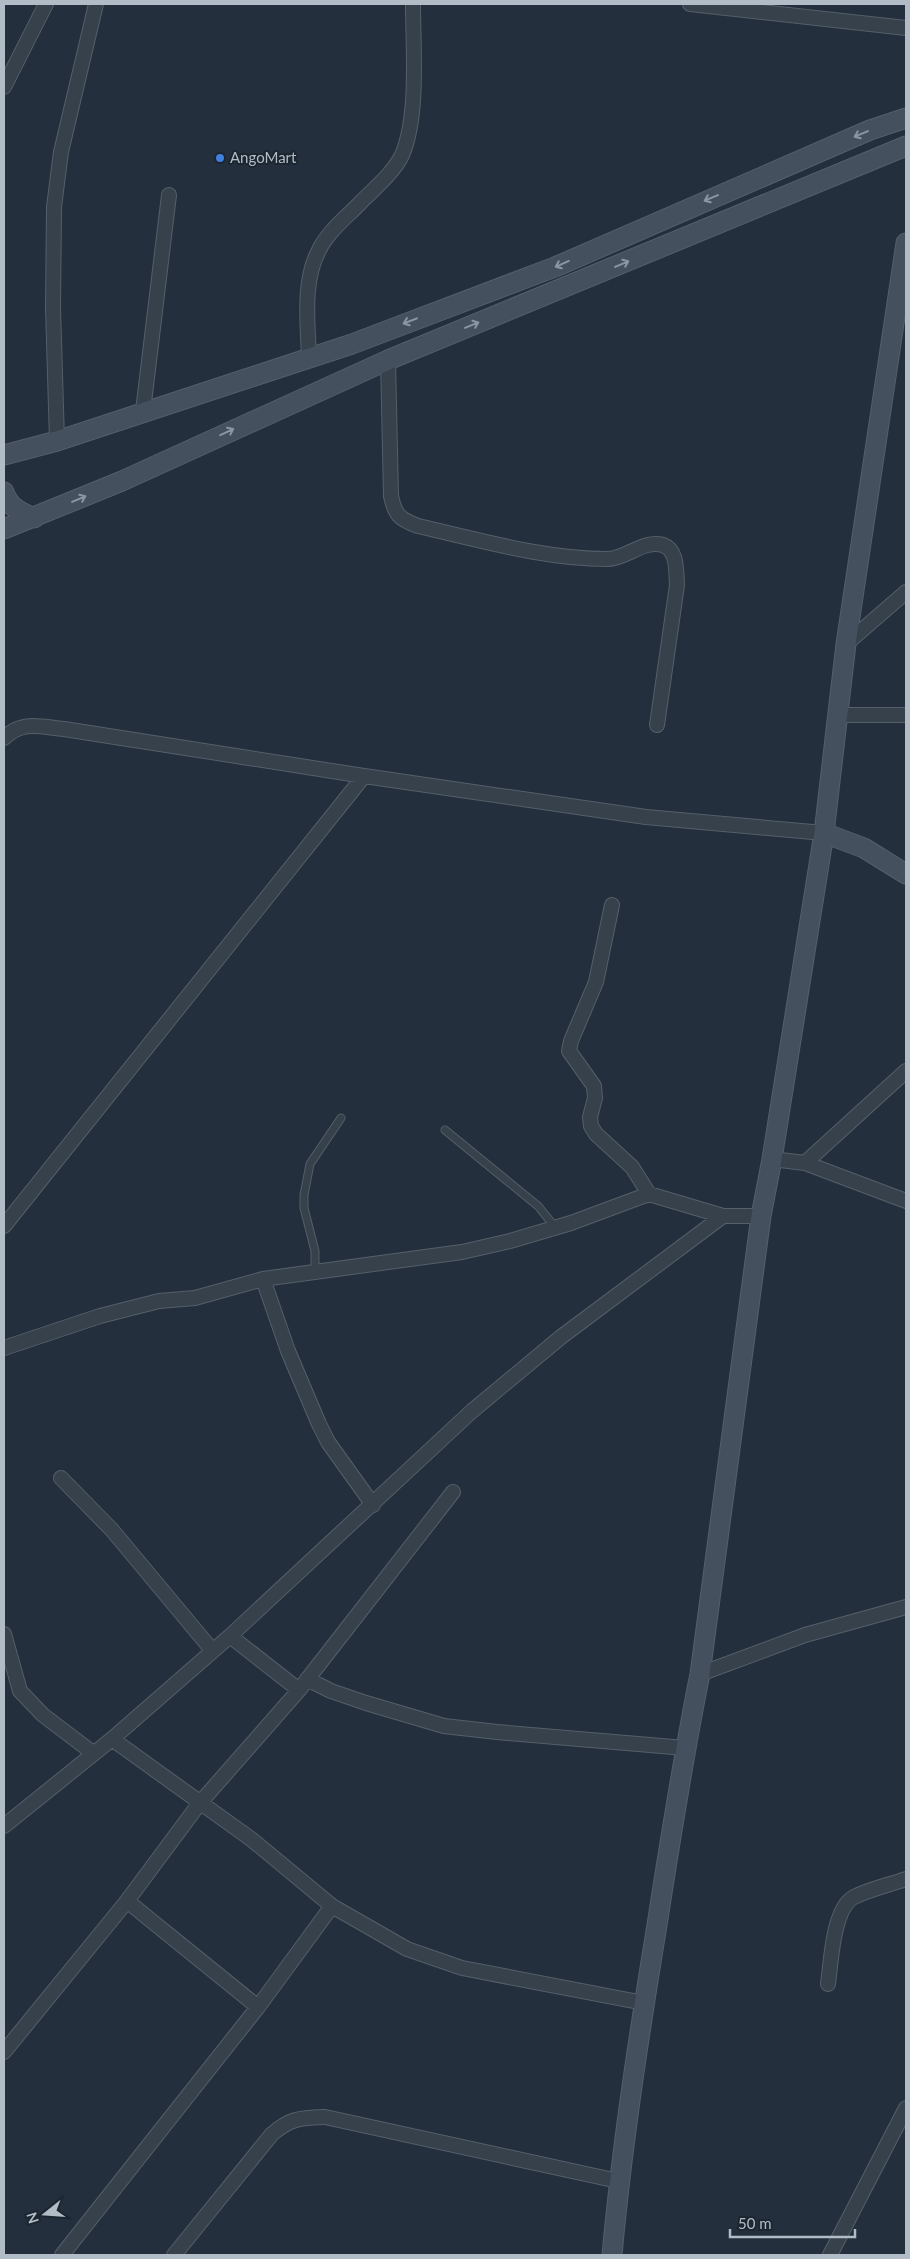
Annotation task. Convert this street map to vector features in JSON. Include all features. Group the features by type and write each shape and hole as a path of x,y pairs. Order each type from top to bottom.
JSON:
{"street":[{"path":"4,87 46,4"},
{"path":"57,441 53,308 54,207 61,152 96,4"},
{"path":"309,359 307,295 312,268 319,249 402,157 412,113 413,4"},
{"path":"690,4 906,28"},
{"path":"7,458 143,411 309,359 555,267 861,134 906,118"},
{"path":"4,529 122,481 388,360 906,146"},
{"path":"143,411 169,195"},
{"path":"612,2255 618,2181 644,2004 700,1674 761,1216 772,1159 824,833 846,644 906,243"},
{"path":"388,360 391,496 393,507 401,520 418,526 537,552 586,558 614,559 652,544 662,545 671,550 675,563 677,585 657,725"},
{"path":"4,492 10,504 19,512 34,518"},
{"path":"846,644 906,592"},
{"path":"838,715 906,715"},
{"path":"4,738 14,729 29,725 646,817 824,833 864,848 906,874"},
{"path":"4,1226 364,776"},
{"path":"612,905 596,982 569,1051 594,1086 595,1098 590,1117 591,1126 596,1134 632,1167 648,1194"},
{"path":"805,1163 906,1071"},
{"path":"772,1159 805,1163 906,1200"},
{"path":"4,1348 100,1316 159,1301 195,1298 262,1279 462,1252 510,1241 648,1194 723,1216 761,1216"},
{"path":"4,1826 112,1738 230,1636 472,1411 561,1337 723,1216"},
{"path":"262,1279 288,1351 319,1424 328,1442 373,1505"},
{"path":"61,1478 112,1530 212,1650"},
{"path":"4,2052 127,1901 200,1804 303,1684 453,1492"},
{"path":"700,1674 805,1635 906,1607"},
{"path":"4,1634 20,1690 43,1715 93,1753"},
{"path":"230,1636 303,1684 444,1726 686,1748"},
{"path":"112,1738 200,1804 251,1839 332,1906 407,1949 455,1966 644,2004"},
{"path":"828,1984 838,1921 843,1909 854,1897 906,1879"},
{"path":"127,1901 258,2007"},
{"path":"62,2255 258,2007 332,1906"},
{"path":"830,2255 906,2108"},
{"path":"174,2255 272,2134 285,2123 300,2118 325,2117 618,2181"}],"lane":[{"path":"315,1272 315,1251 304,1208 304,1195 310,1164 341,1118"},
{"path":"445,1130 538,1206 555,1227"}],"place":[{"name":"AngoMart","path":"220,158"}]}
